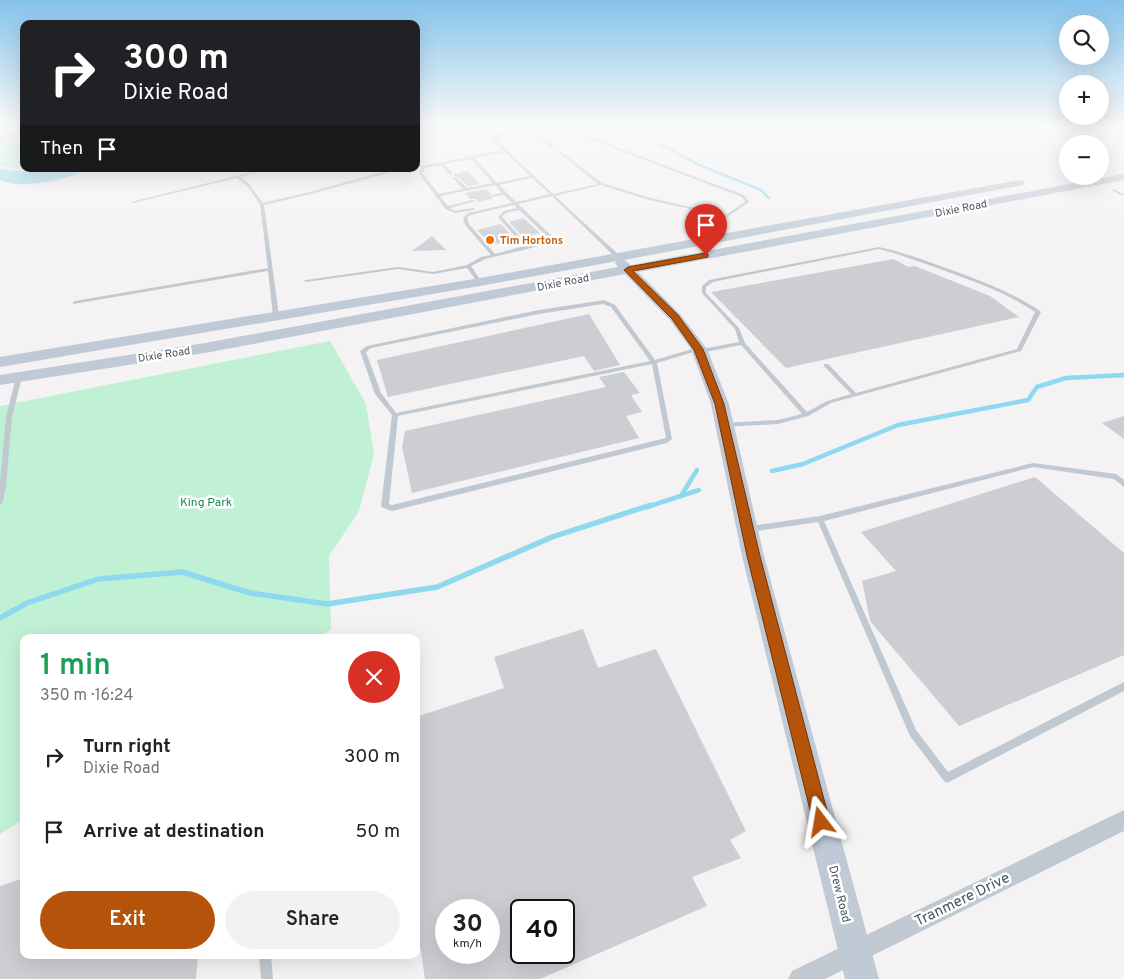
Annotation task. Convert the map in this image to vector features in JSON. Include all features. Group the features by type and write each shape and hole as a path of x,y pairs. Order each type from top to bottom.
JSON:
{"main road":[{"name":"Dixie Road","path":"0,380 205,348 1124,177"},
{"name":"Dixie Road","path":"0,362 480,282 1028,181"},
{"name":"Drew Road","path":"616,256 675,317 699,350 720,404 748,529 858,965"},
{"path":"570,280 621,286 653,294"}],"street":[{"name":"Tranmere Drive","path":"800,979 858,965 1124,820"}],"lane":[{"path":"447,170 466,190"},
{"path":"306,282 398,268 433,272 468,266 483,258 550,242 552,239 547,233 538,228 482,170"},
{"path":"524,170 616,256"},
{"path":"582,170 600,184 650,199 727,216 747,202 743,196 673,170"},
{"path":"133,202 256,172"},
{"path":"262,204 387,172"},
{"path":"420,172 446,208 452,212 516,204"},
{"path":"238,177 248,185 262,204 276,316"},
{"path":"438,195 533,178"},
{"path":"494,255 466,224 465,218 472,212 516,204 600,184"},
{"path":"493,196 505,194"},
{"path":"446,208 473,201"},
{"path":"516,204 500,217 527,248"},
{"path":"506,224 514,222"},
{"path":"511,229 519,227"},
{"path":"515,234 524,232"},
{"path":"541,234 547,233"},
{"path":"521,240 529,237"},
{"path":"724,425 778,422 806,415 829,402 1019,350 1038,312 1022,300 976,280 898,252 879,248 711,281 704,286 704,293 737,329 742,343 806,415"},
{"path":"468,266 480,282"},
{"path":"75,303 270,269"},
{"path":"604,302 613,306 654,362 668,439 666,441 392,508 385,506 395,415 378,394 363,351 369,346 539,312 604,302"},
{"path":"395,415 654,362 699,350 742,343"},
{"path":"826,365 855,395"},
{"path":"0,500 4,487 9,417 19,377"},
{"path":"748,529 820,519 1033,465 1116,477 1124,484"},
{"path":"820,519 913,733 947,778 1124,686"},
{"path":"265,959 266,979"}],"green space":[{"name":"King Park","path":"330,341 366,404 374,454 359,511 329,556 331,629 324,634 20,634 20,822 0,834 0,406"}],"water":[{"path":"0,170 20,170 20,172 71,172 42,179 0,180"}],"building":[{"path":"467,171 480,184 468,186 454,176 454,174"},
{"path":"486,189 491,194 492,199 477,202 476,199 470,199 465,193"},
{"path":"524,218 540,233 523,237 509,222"},
{"path":"501,224 515,239 491,245 477,230"},
{"path":"432,236 446,250 412,251"},
{"path":"894,259 908,267 915,266 990,296 1019,317 786,368 711,292"},
{"path":"589,314 620,365 594,371 584,356 388,397 377,360"},
{"path":"624,372 640,393 631,395 642,412 626,416 639,438 412,493 402,447 405,431 606,387 599,377"},
{"path":"1124,416 1124,439 1102,423"},
{"path":"1035,477 1124,553 1124,655 959,726 870,621 862,581 896,571 861,532"},
{"path":"583,629 598,668 656,649 746,831 730,840 741,858 692,877 707,906 575,964 575,899 510,899 510,964 574,964 540,979 425,979 420,946 420,716 504,688 494,657"},
{"path":"20,879 20,959 198,959 196,979 0,979 0,886"}],"waterway":[{"path":"711,170 761,190 769,198"},
{"path":"0,174 9,178 28,180 64,172"},
{"path":"772,471 803,464 898,425 1028,400 1037,387 1066,378 1124,375"},
{"path":"681,496 697,470"},
{"path":"681,496 699,490"},
{"path":"647,507 681,496"},
{"path":"0,618 27,603 98,579 182,572 250,593 327,604 437,587 552,537 651,505"}],"place":[{"name":"Tim Hortons","path":"490,240"}],"route":[{"path":"706,255 628,270 675,317 699,349 720,404 753,556 821,822"}]}
